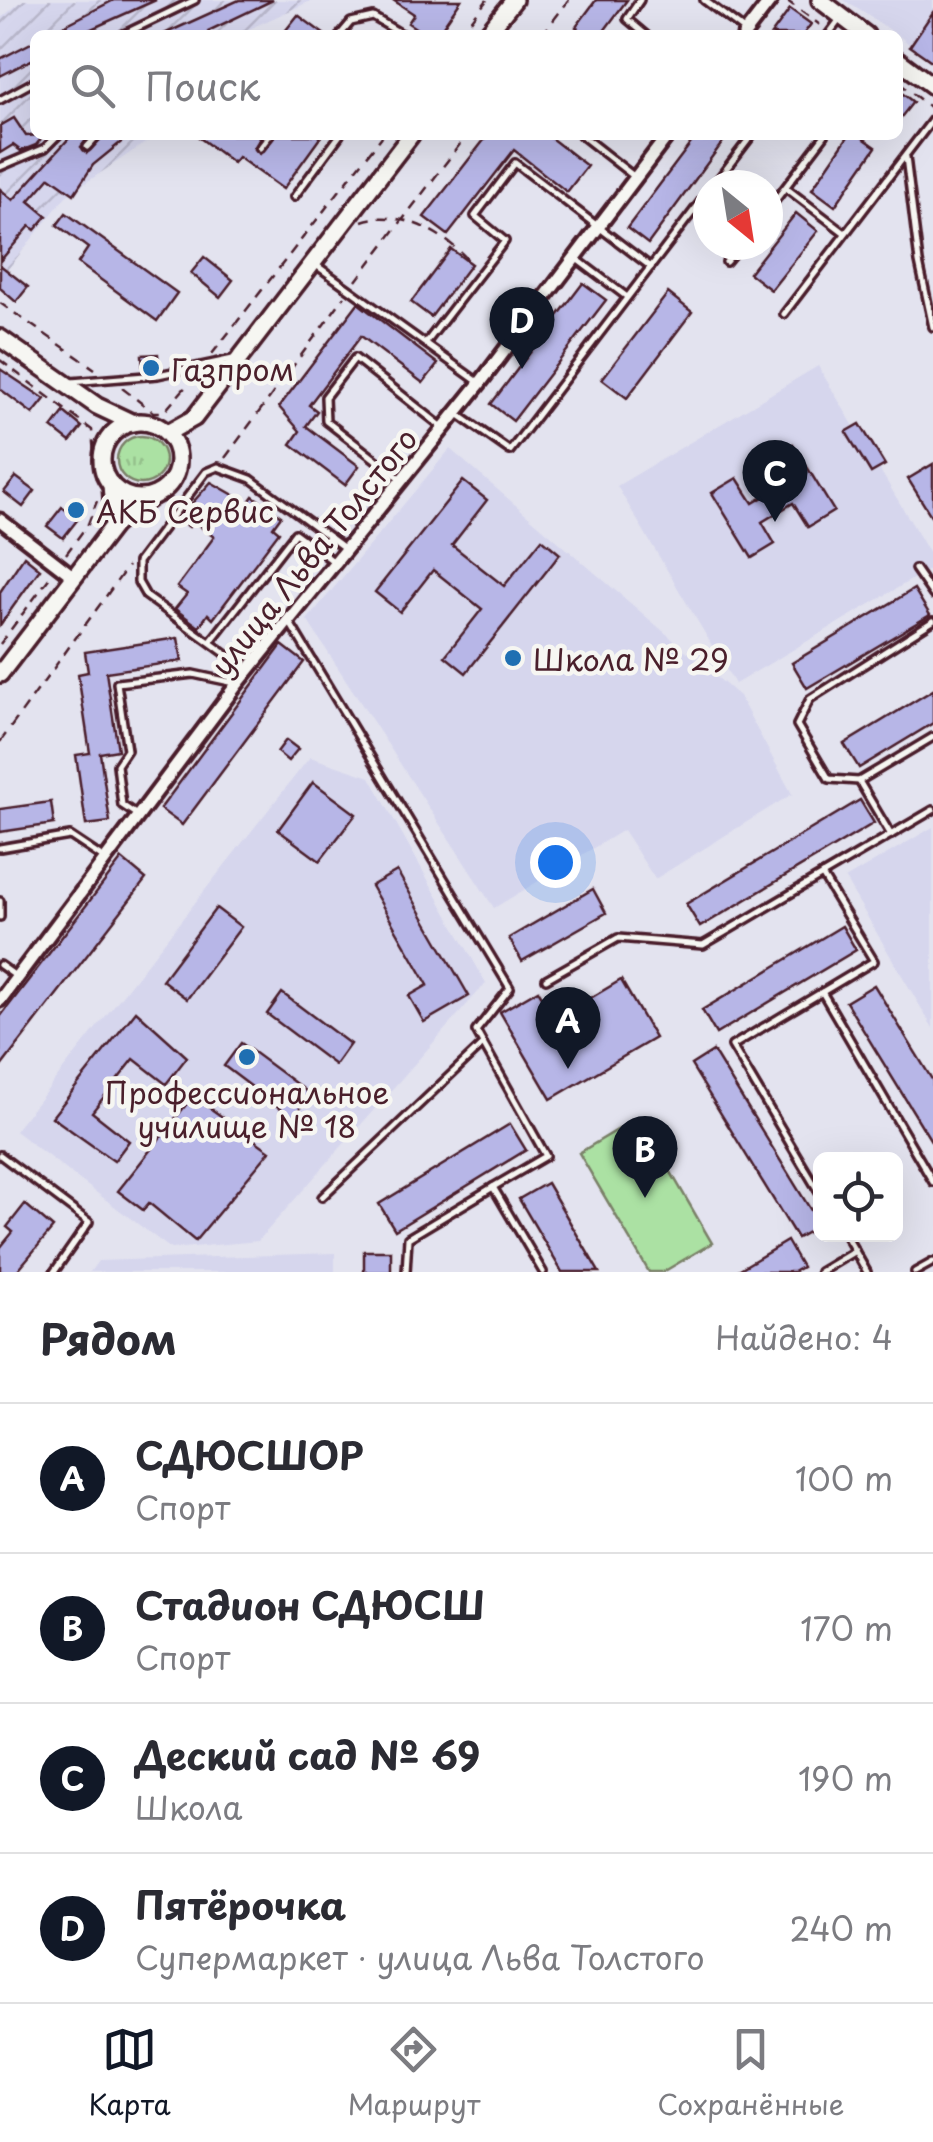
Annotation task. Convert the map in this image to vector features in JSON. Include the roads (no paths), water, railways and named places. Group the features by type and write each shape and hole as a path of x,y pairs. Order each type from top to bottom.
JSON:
{"main road":[{"path":"490,30 514,0"},
{"path":"820,0 860,30"},
{"path":"903,64 933,86"},
{"path":"0,674 114,525 173,480 194,418 407,140"},
{"path":"0,338 97,406 167,433 178,456 178,468"},
{"path":"97,406 107,442 102,464 111,484 114,525"},
{"path":"167,433 194,418"},
{"path":"107,442 133,423"},
{"path":"111,484 130,497 154,496"}],"street":[{"path":"747,30 771,0"},
{"name":"улица Льва Толстого","path":"0,1000 248,670 480,383 664,140"},
{"path":"0,520 74,577"}],"lane":[{"path":"132,30 195,0"},
{"path":"640,0 627,20 640,30"},
{"path":"704,0 741,30"},
{"path":"832,30 842,16"},
{"path":"344,30 351,22 372,17 394,30"},
{"path":"0,100 30,85"},
{"path":"784,314 933,119"},
{"path":"0,167 45,148 53,140"},
{"path":"87,146 93,140"},
{"path":"260,148 266,140"},
{"path":"294,198 336,140"},
{"path":"587,140 636,178"},
{"path":"725,170 748,140"},
{"path":"783,192 821,140"},
{"path":"906,155 919,262 933,327"},
{"path":"426,344 504,241 475,216 515,163 651,266"},
{"path":"786,188 845,234"},
{"path":"456,413 510,451 693,211"},
{"path":"575,258 627,297"},
{"path":"314,263 480,383"},
{"path":"62,382 200,369 241,357"},
{"path":"402,480 326,421 324,398 355,358 444,428"},
{"path":"248,670 146,596 138,582 138,562 206,472 218,467 251,479 346,549"},
{"path":"210,642 295,533 335,563"},
{"path":"914,569 933,595"},
{"path":"289,620 510,988 476,1030 546,1156 408,1238 406,1272"},
{"path":"933,621 810,698 797,725 829,780 859,781 933,737"},
{"path":"138,816 122,805 117,765 127,750 117,683 194,674 238,683"},
{"path":"859,781 891,835"},
{"path":"546,979 618,938 703,945 933,810"},
{"path":"0,848 70,836 106,859"},
{"path":"813,1182 732,1046 874,961 822,875"},
{"path":"0,901 0,917"},
{"path":"0,965 17,977"},
{"path":"822,992 933,1182"},
{"path":"322,1197 483,1043"},
{"path":"0,1155 89,1222 54,1272"},
{"path":"493,1187 543,1272"},
{"path":"849,1242 867,1272"},
{"path":"820,1272 855,1252"},
{"path":"915,1272 933,1262"}],"place":[{"name":"Газпром","path":"151,368"},
{"name":"Пятёрочка","path":"522,369"},
{"name":"АКБ Сервис","path":"76,510"},
{"name":"Деский сад № 69","path":"775,522"},
{"name":"Школа № 29","path":"513,658"},
{"name":"Профессиональное училище № 18","path":"247,1057"},
{"name":"СДЮСШОР","path":"568,1069"},
{"name":"Стадион СДЮСШ","path":"645,1198"}]}
